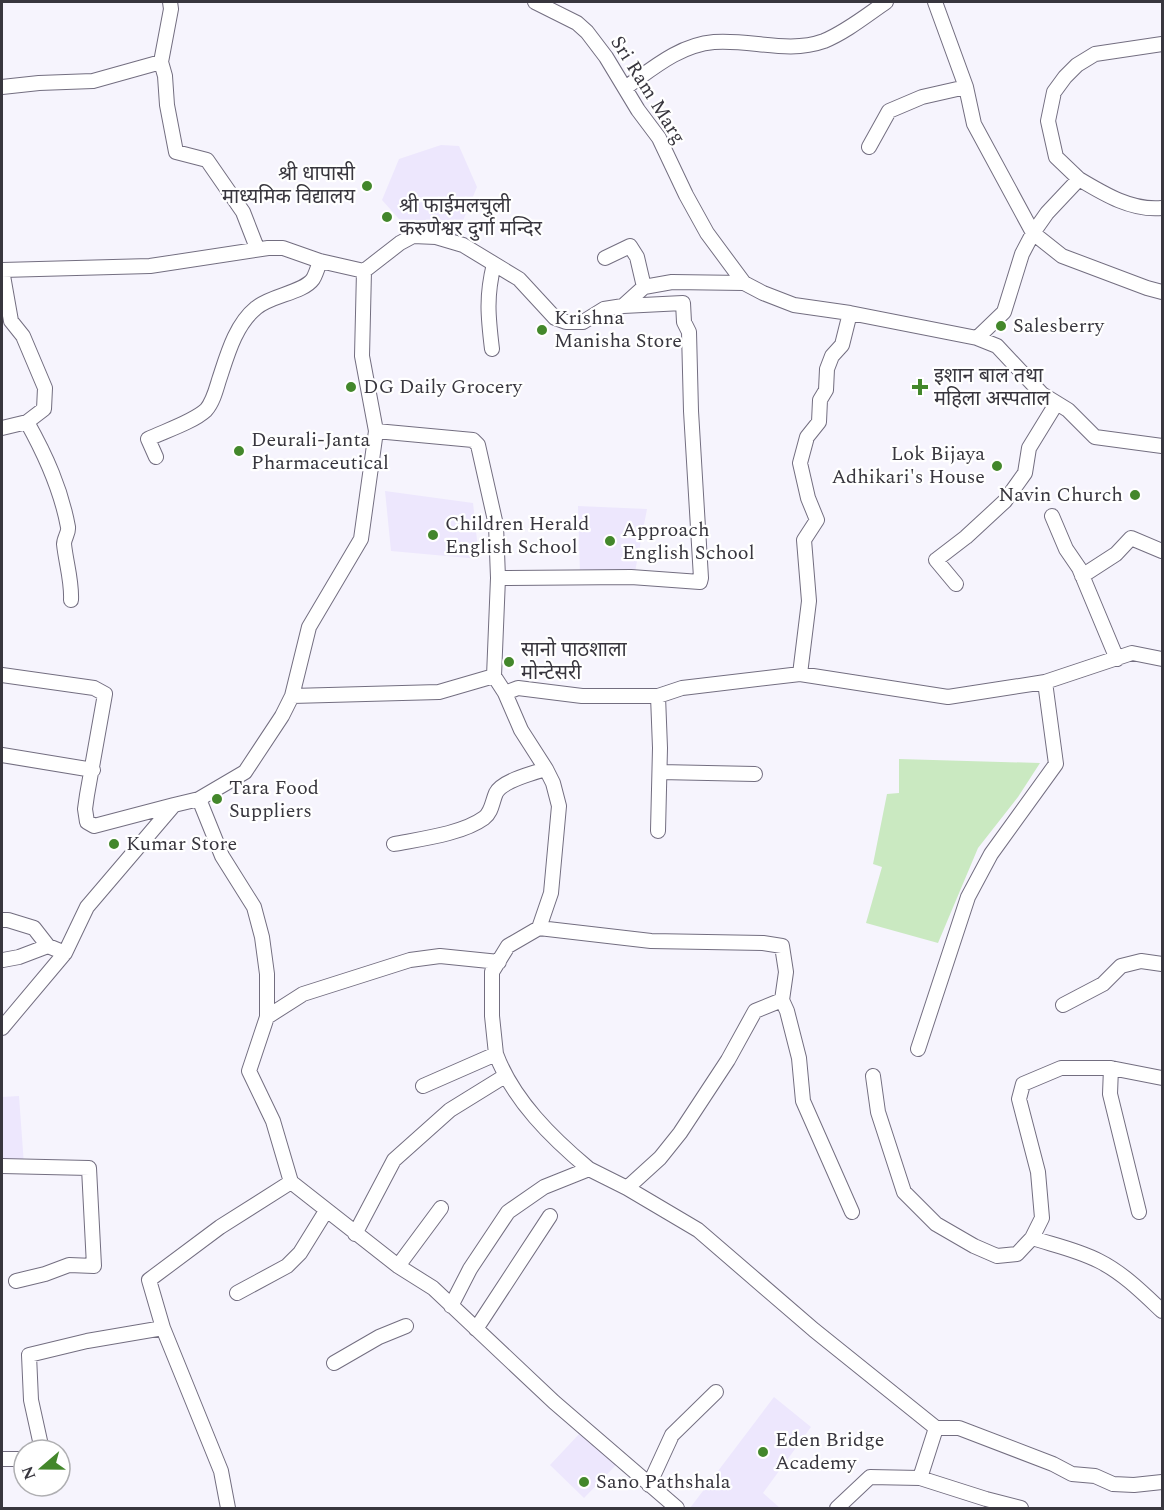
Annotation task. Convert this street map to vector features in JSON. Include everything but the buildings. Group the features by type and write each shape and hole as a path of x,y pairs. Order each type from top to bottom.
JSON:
{"street":[{"path":"171,2 161,62 176,152 207,160 243,212 257,248"},
{"name":"Sri Ram Marg","path":"535,2 577,23 606,57 638,110 659,138 706,233 744,283"},
{"path":"625,88 685,49 714,42 795,47 824,41 886,2"},
{"path":"935,2 966,87 974,124 1033,233 1062,256 1162,292"},
{"path":"1162,44 1095,54 1077,65 1054,92 1048,121 1056,157 1079,179 1134,206 1162,208"},
{"path":"2,87 93,81 161,62"},
{"path":"869,147 889,111 922,97 966,87"},
{"path":"977,338 1004,312 1022,254 1033,233 1047,213 1079,179"},
{"path":"364,271 400,243 413,236 436,237 463,245 519,279 555,318 566,322 583,322 603,309 683,303 684,322 689,332 691,411 701,578 699,582 631,577 498,578"},
{"path":"605,258 630,246 637,257 644,287"},
{"path":"2,428 27,422 44,409 45,388 23,336 10,321 2,270 150,266 257,248 283,248 320,261 364,271"},
{"path":"156,457 148,439 206,410 231,345 243,323 255,308 268,300 302,287 313,279 320,261"},
{"path":"492,349 488,290 494,264"},
{"path":"2,675 94,688 105,694 87,795 87,822 94,826 199,799 245,772 282,716 292,696 309,627 361,539 376,431 362,356 364,271"},
{"path":"623,306 644,287 672,282 744,283 794,305 850,313 977,338 997,346 1042,394 1068,410 1095,437 1162,446"},
{"path":"800,674 809,601 804,540 817,520 808,498 800,463 807,438 819,422 820,400 826,390 827,369 832,356 842,345 850,313"},
{"path":"956,584 936,560 966,537 1005,501 1025,473 1029,448 1056,404"},
{"path":"27,422 46,457 62,496 69,529 64,542 72,588 71,600"},
{"path":"376,431 473,440 478,445 496,525 498,578 494,676 505,693 521,730 553,783 558,806 551,893 539,928"},
{"path":"1052,516 1066,549 1082,576 1117,659"},
{"path":"1082,576 1116,554 1131,538 1162,551"},
{"path":"505,693 518,688 582,696 658,696 682,688 800,674 948,697 1045,682 1132,653 1162,659"},
{"path":"292,696 439,692 494,676"},
{"path":"918,1049 968,897 991,854 1056,764 1045,682"},
{"path":"658,696 660,772 658,831"},
{"path":"2,755 93,770"},
{"path":"394,844 462,828 485,817 494,804 496,792 505,785 546,769"},
{"path":"660,772 755,774"},
{"path":"199,799 222,856 254,907 262,937 267,974 267,1017 249,1071 273,1121 291,1182 355,1234 398,1266 433,1288 554,1402 678,1509"},
{"path":"2,1028 65,953 87,907 174,805"},
{"path":"2,920 33,928 48,945 65,953"},
{"path":"852,1212 802,1101 799,1058 782,1000 786,972 782,946 651,941 539,928 508,946 492,972 492,1016 496,1054 505,1076 556,1141 589,1169 627,1188 698,1230 814,1330 936,1428 959,1428 1053,1464 1072,1474 1095,1476 1113,1484 1134,1485 1162,1482"},
{"path":"3,960 19,957 48,945"},
{"path":"267,1017 303,994 410,960 440,956 499,962"},
{"path":"1063,1005 1102,984 1121,966 1141,962 1162,964"},
{"path":"627,1188 660,1158 680,1133 728,1060 755,1011 782,1000"},
{"path":"423,1086 496,1054"},
{"path":"873,1076 878,1112 904,1192 936,1224 974,1246 997,1256 1017,1254 1032,1238 1042,1218 1038,1172 1019,1099 1023,1084 1061,1068 1111,1068 1162,1078"},
{"path":"1111,1068 1110,1094 1139,1212"},
{"path":"355,1234 394,1160 450,1110 505,1076"},
{"path":"2,1166 89,1168 94,1266 69,1265 16,1281"},
{"path":"451,1305 470,1269 508,1212 544,1187 589,1169"},
{"path":"228,1509 221,1471 163,1328 149,1280 220,1227 291,1182"},
{"path":"398,1266 441,1208"},
{"path":"237,1293 287,1266 300,1253 326,1211"},
{"path":"476,1329 550,1216"},
{"path":"1032,1238 1100,1261 1127,1280 1162,1311"},
{"path":"334,1363 379,1337 406,1326"},
{"path":"39,1438 31,1400 29,1355 87,1341 163,1328"},
{"path":"649,1485 672,1435 716,1392"},
{"path":"920,1478 936,1428"},
{"path":"837,1509 870,1477 920,1478 1021,1509"}],"shaded area":[{"path":"441,145 459,146 477,187 455,240 399,219 382,200 399,159"},
{"name":"Children Herald English School","path":"385,491 473,503 479,559 391,551"},
{"name":"Approach English School","path":"578,506 647,509 635,572 580,574"},
{"path":"19,1096 24,1165 2,1164 2,1097"},
{"name":"Eden Bridge Academy","path":"774,1397 811,1427 763,1493 780,1508 690,1508"},
{"name":"Sano Pathshala","path":"581,1432 616,1465 584,1498 550,1465"}],"green space":[{"path":"899,759 1040,763 1018,797 978,848 938,943 866,923 882,867 873,864 887,794 899,793"}],"place":[{"name":"श्री धापासी माध्यमिक विद्यालय","path":"367,186"},
{"name":"श्री फाईमलचुली करुणेश्वर दुर्गा मन्दिर","path":"387,217"},
{"name":"Salesberry","path":"1001,326"},
{"name":"Krishna Manisha Store","path":"542,330"},
{"name":"DG Daily Grocery","path":"351,387"},
{"name":"इशान बाल तथा महिला अस्पताल","path":"920,387"},
{"name":"Deurali-Janta Pharmaceutical","path":"239,451"},
{"name":"Lok Bijaya Adhikari's House","path":"997,466"},
{"name":"Navin Church","path":"1135,495"},
{"name":"Children Herald English School","path":"433,535"},
{"name":"Approach English School","path":"610,541"},
{"name":"सानो पाठशाला मोन्टेसरी","path":"509,662"},
{"name":"Tara Food Suppliers","path":"217,799"},
{"name":"Kumar Store","path":"114,844"},
{"name":"Eden Bridge Academy","path":"763,1452"},
{"name":"Sano Pathshala","path":"584,1482"}]}
